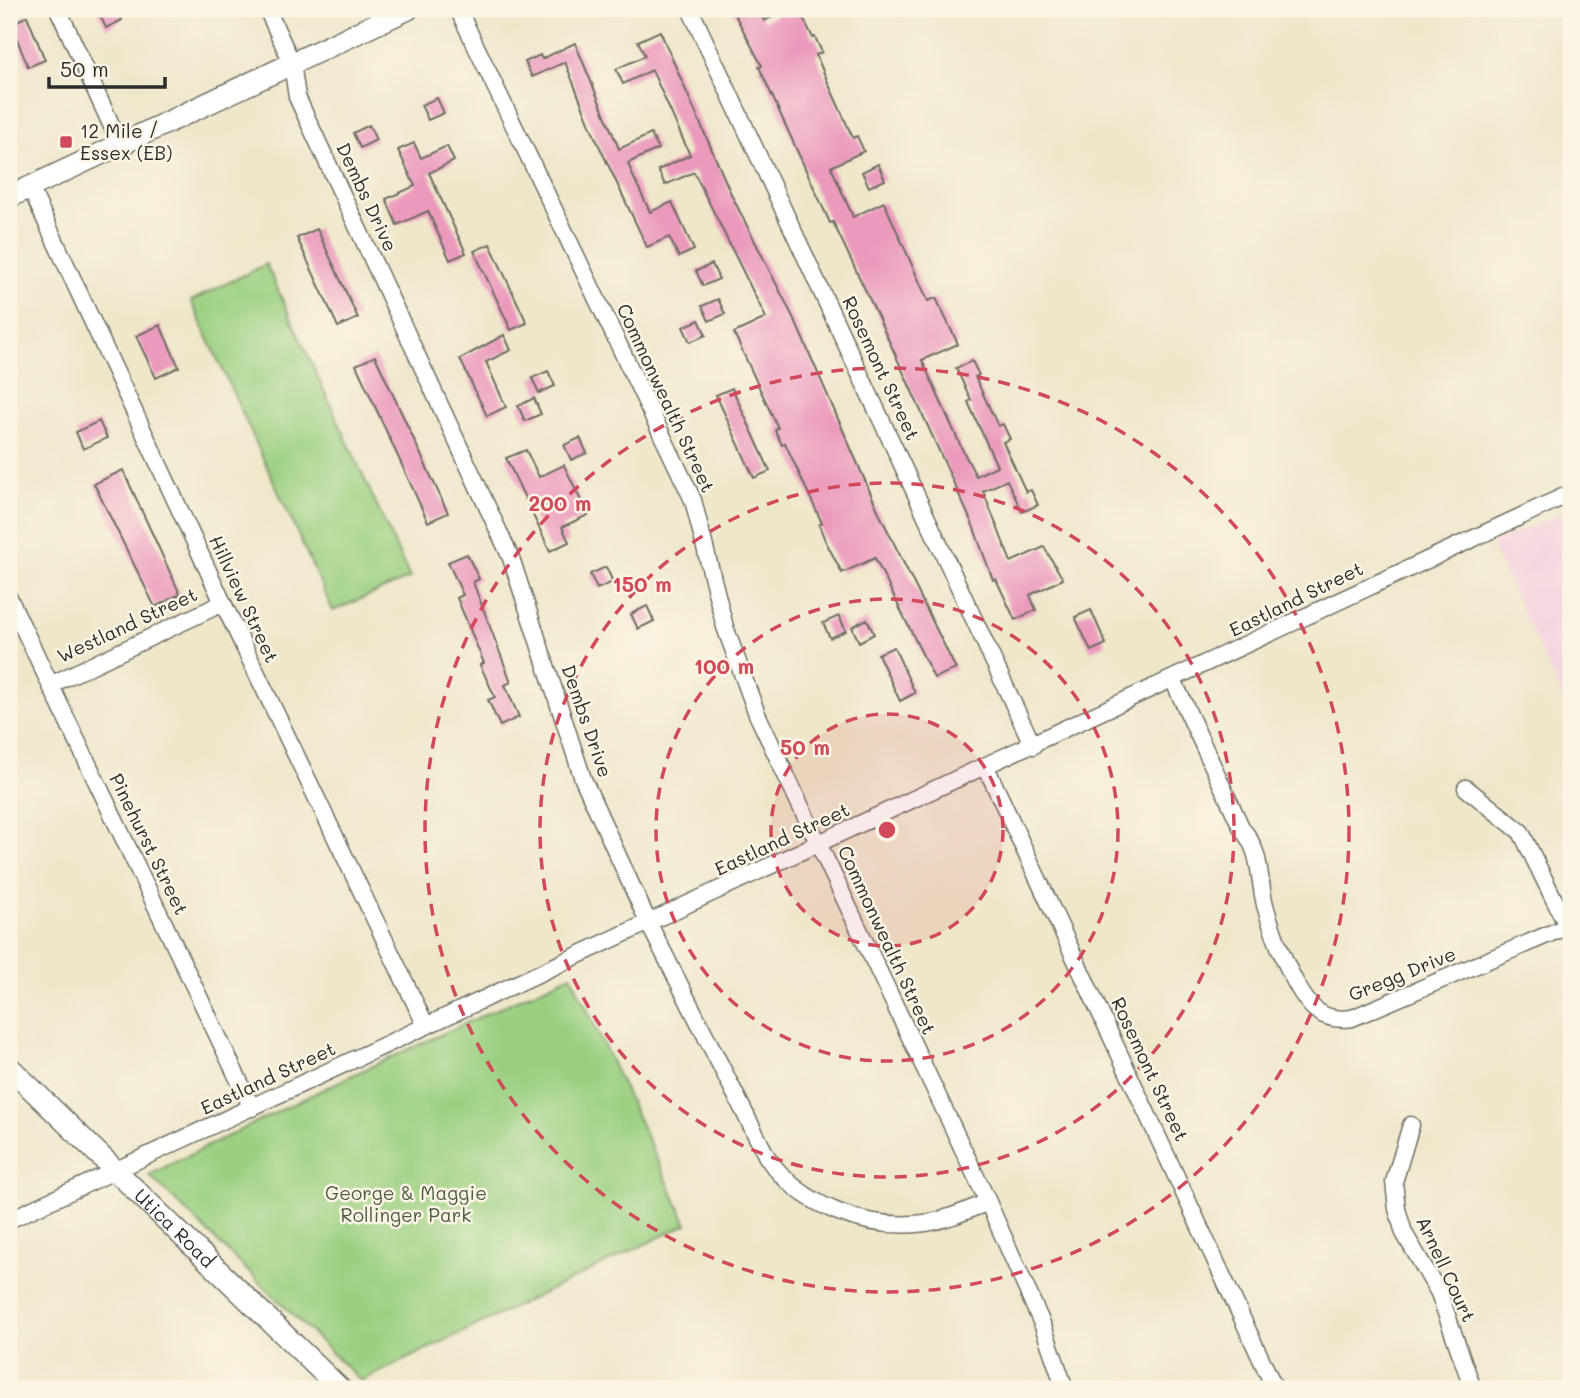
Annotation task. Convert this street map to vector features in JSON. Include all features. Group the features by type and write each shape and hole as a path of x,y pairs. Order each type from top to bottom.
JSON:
{"main road":[{"path":"9,197 408,9"},
{"name":"Utica Road","path":"9,1067 340,1389"}],"street":[{"path":"58,9 120,144"},
{"name":"Dembs Drive","path":"267,9 292,63 297,97 511,558 530,608 568,740 649,924 756,1139 776,1171 791,1185 847,1216 882,1223 926,1223 988,1202"},
{"name":"Commonwealth Street","path":"458,9 692,500 738,666 818,845 988,1202 1043,1326 1065,1389"},
{"name":"Rosemont Street","path":"690,9 1033,746"},
{"name":"Hillview Street","path":"30,187 223,603 426,1026"},
{"name":"Eastland Street","path":"9,1220 1356,596 1412,564 1571,493"},
{"name":"Pinehurst Street","path":"9,598 252,1108"},
{"name":"Westland Street","path":"50,685 223,603"},
{"name":"Gregg Drive","path":"1173,681 1242,829 1253,842 1270,923 1304,996 1315,1010 1330,1018 1352,1018 1569,930"},
{"name":"Rosemont Street","path":"986,767 1275,1389"},
{"path":"1466,788 1521,832 1569,930"},
{"name":"Arnell Court","path":"1411,1125 1394,1182 1397,1209 1408,1242 1438,1293 1473,1389"}],"shaded area":[{"path":"1571,509 1571,716 1491,544"}],"green space":[{"path":"266,264 410,578 333,611 191,301"},
{"name":"George & Maggie Rollinger Park","path":"571,975 687,1224 361,1381 149,1175 344,1079"}],"building":[{"path":"97,9 117,9 122,20 106,28"},
{"path":"732,9 758,9 764,21 789,9 799,9 813,38 815,37 822,52 816,55 853,138 857,136 864,151 831,167 853,217 884,202 928,301 936,298 958,344 922,360 962,449 976,476 997,466 956,368 972,361 979,375 975,377 998,426 1003,424 1010,439 1003,442 1026,492 1031,490 1038,505 1022,512 1007,480 983,491 1011,562 1044,547 1063,579 1030,595 1036,610 1015,620 996,579 993,580 972,523 879,319 833,222 830,223 759,67 762,66"},
{"path":"27,16 45,60 28,67 11,24"},
{"path":"660,31 732,196 796,323 881,517 956,669 934,678 875,558 842,573 825,540 819,525 822,523 785,443 782,445 775,430 778,428 734,333 766,318 694,172 665,185 658,170 690,155 652,70 623,84 616,69 645,56 638,41"},
{"path":"575,43 619,149 651,134 658,149 628,163 650,212 672,202 694,250 679,257 669,237 647,247 595,137 565,62 532,77 525,62 540,55 542,59"},
{"path":"437,98 444,113 428,120 421,105"},
{"path":"369,125 376,140 360,148 353,133"},
{"path":"414,143 421,158 447,146 454,161 429,173 466,253 450,260 428,211 397,225 386,199 415,186 398,150"},
{"path":"878,164 885,180 869,187 862,172"},
{"path":"317,229 358,318 338,327 297,238"},
{"path":"490,244 527,323 511,330 474,251"},
{"path":"712,264 719,279 703,286 696,271"},
{"path":"718,299 725,314 709,321 702,306"},
{"path":"699,320 706,335 690,342 683,327"},
{"path":"160,325 179,367 156,378 136,336"},
{"path":"504,335 511,350 486,362 506,407 487,416 460,359"},
{"path":"375,356 448,513 428,522 356,365"},
{"path":"548,371 555,386 539,393 532,378"},
{"path":"732,388 770,471 754,478 716,395"},
{"path":"534,398 541,414 525,421 518,406"},
{"path":"99,421 107,438 83,449 76,432"},
{"path":"580,438 587,453 571,460 564,445"},
{"path":"526,450 539,477 564,465 588,515 562,527 569,542 550,551 506,458"},
{"path":"123,470 180,594 155,607 94,484"},
{"path":"467,554 479,579 473,582 511,682 505,685 519,717 500,726 488,700 495,697 480,665 484,663 457,598 463,595 448,562"},
{"path":"606,567 613,582 597,589 590,574"},
{"path":"647,606 654,621 638,629 631,614"},
{"path":"1091,610 1106,644 1091,651 1075,617"},
{"path":"839,616 846,631 830,638 823,623"},
{"path":"867,619 874,634 859,642 852,627"},
{"path":"894,647 915,693 900,701 878,654"}],"place":[{"name":"12 Mile / Essex (EB)","path":"66,142"}]}
